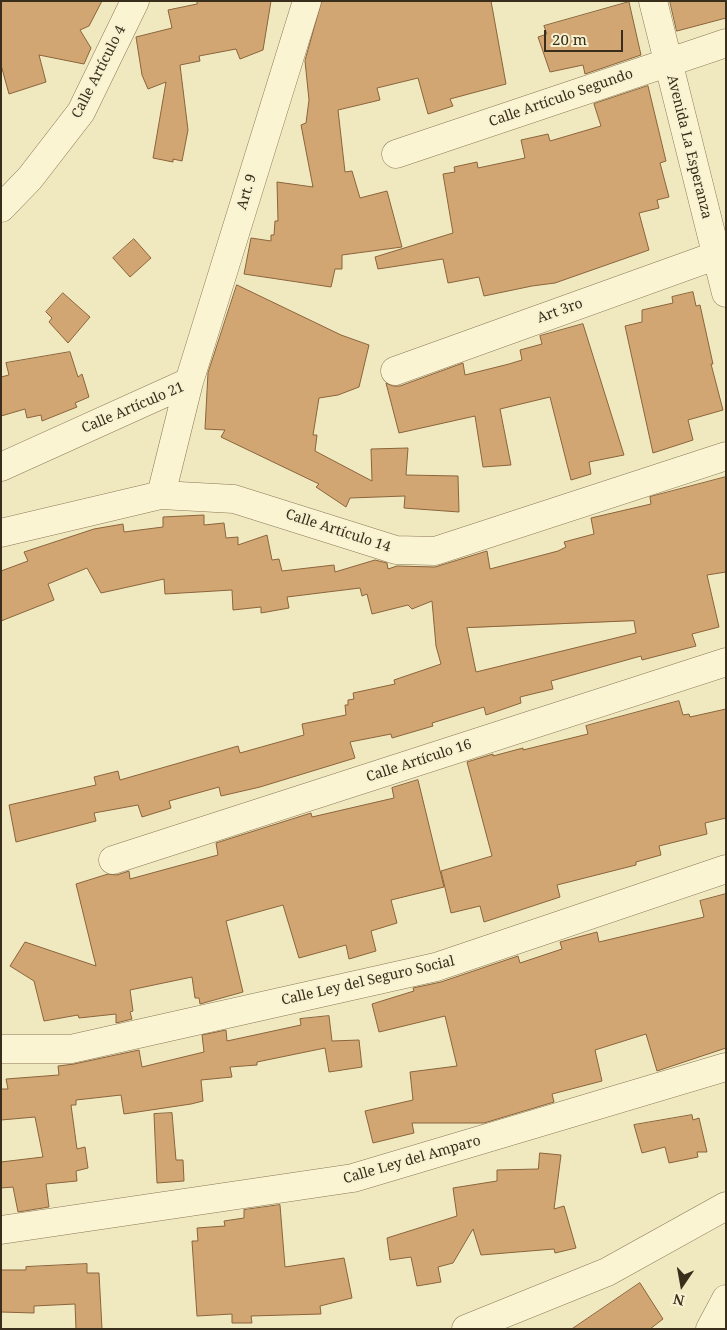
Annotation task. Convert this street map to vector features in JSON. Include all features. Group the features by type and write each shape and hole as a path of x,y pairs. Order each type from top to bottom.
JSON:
{"street":[{"name":"Calle Artículo 4","path":"1,208 30,178 81,112 135,1"},
{"name":"Art. 9","path":"189,382 307,1"},
{"name":"Avenida La Esperanza","path":"653,1 721,253 726,293"},
{"name":"Calle Artículo Segundo","path":"396,154 726,43"},
{"name":"Art 3ro","path":"395,371 721,253"},
{"name":"Calle Artículo 21","path":"1,466 189,382"},
{"name":"Calle Artículo 21","path":"161,495 189,382"},
{"name":"Calle Artículo 14","path":"1,532 161,495 234,499 396,550 435,551 726,456"},
{"name":"Calle Artículo 16","path":"113,860 726,662"},
{"name":"Calle Ley del Seguro Social","path":"1,1049 71,1049 436,967 726,869"},
{"name":"Calle Ley del Amparo","path":"1,1230 353,1178 726,1067"},
{"path":"466,1329 607,1272 726,1206"},
{"path":"710,1329 726,1299"}],"building":[{"path":"1,1 102,1 89,26 80,30 91,48 84,64 39,55 46,82 9,94 1,65"},
{"path":"197,1 271,1 263,50 240,59 236,49 199,56 200,61 180,65 188,130 182,161 173,159 173,162 153,158 166,82 148,89 142,75 136,37 172,28 168,10 197,4"},
{"path":"322,1 491,1 506,84 450,99 453,106 428,114 418,78 377,88 380,100 338,110 345,172 352,171 360,198 387,191 402,247 342,255 342,269 335,269 331,287 244,274 251,238 271,241 271,235 274,235 275,221 278,221 277,182 313,187 301,125 306,123 309,100 305,61"},
{"path":"670,1 726,1 726,18 677,31"},
{"path":"629,2 641,55 585,74 583,65 550,72 538,37 547,34 544,26"},
{"path":"648,86 666,161 660,163 669,197 657,200 659,208 639,213 649,250 555,283 484,296 479,277 448,283 443,259 378,269 375,257 453,233 443,174 455,172 454,167 477,162 478,168 525,158 521,140 548,134 550,141 601,126 594,104"},
{"path":"134,239 151,258 130,277 113,258"},
{"path":"237,285 341,335 369,345 359,387 338,395 319,398 313,435 317,435 315,451 372,481 371,449 408,448 406,475 458,476 459,512 404,508 405,496 350,498 346,507 316,487 319,484 221,437 225,430 205,429 208,373"},
{"path":"693,292 696,306 700,305 713,364 711,364 723,410 688,420 693,440 653,453 625,326 642,322 642,310 673,303 672,297"},
{"path":"63,293 90,317 68,343 49,322 52,318 46,312"},
{"path":"583,324 624,455 589,462 591,474 571,480 550,397 500,409 511,465 483,467 475,416 399,433 386,383 400,386 463,363 465,375 509,364 522,360 520,350 542,344 540,336"},
{"path":"70,352 78,377 82,374 89,397 75,403 77,407 42,421 41,415 27,418 25,409 1,416 1,377 9,375 6,363"},
{"path":"726,477 726,572 707,575 719,627 692,634 696,646 642,660 641,656 551,681 553,689 520,697 521,703 486,715 484,707 432,723 433,726 392,738 391,734 350,742 355,758 260,787 221,796 219,787 169,801 171,808 142,817 138,805 94,813 96,821 16,842 9,805 96,785 94,777 118,771 120,780 238,746 240,753 304,735 302,724 346,715 345,705 348,705 348,700 354,699 353,693 395,684 394,680 441,664 436,646 432,601 412,609 408,605 372,614 367,594 362,596 360,588 287,597 289,608 261,613 261,607 233,610 232,590 165,594 164,579 101,593 87,568 48,584 54,600 1,621 1,571 28,561 24,552 94,529 123,524 124,532 163,527 163,517 204,515 204,525 224,523 226,538 238,537 238,545 267,535 272,560 279,559 282,571 334,565 335,572 375,560 387,563 388,569 397,566 435,567 487,551 490,569 558,551 566,547 564,542 594,534 591,518 651,504 650,497","holes":["634,621 636,633 476,672 467,628"]},
{"path":"679,701 683,715 689,714 690,717 726,709 726,818 705,823 707,834 659,846 661,855 636,862 636,865 557,885 560,897 484,922 480,906 451,913 441,871 492,856 467,762 493,754 493,756 523,748 523,750 588,734 586,726"},
{"path":"418,780 444,887 391,900 397,923 371,931 376,951 349,959 346,945 299,958 283,905 254,913 226,921 243,992 200,1004 199,998 195,998 192,977 130,990 133,1011 130,1012 132,1019 116,1023 116,1014 79,1018 78,1015 44,1021 34,981 10,966 25,942 96,966 76,884 108,874 117,875 129,871 130,879 218,855 216,843 311,813 312,817 394,798 392,788"},
{"path":"726,894 726,1048 657,1071 646,1034 595,1050 602,1081 552,1094 554,1102 484,1123 412,1123 414,1133 373,1143 365,1111 413,1100 410,1072 457,1066 445,1016 379,1032 372,1004 414,991 413,988 441,982 518,956 520,963 562,949 560,942 597,932 599,942 704,917 700,901"},
{"path":"329,1016 332,1041 359,1040 362,1067 329,1072 325,1048 257,1062 257,1065 230,1067 232,1077 201,1080 203,1101 191,1104 124,1114 121,1095 76,1100 76,1105 71,1105 77,1149 85,1147 88,1168 76,1171 77,1181 46,1184 49,1207 18,1212 13,1187 1,1188 1,1162 43,1157 35,1117 1,1120 1,1089 8,1089 6,1079 59,1075 58,1066 139,1050 142,1067 204,1052 202,1035 226,1030 227,1041 301,1025 300,1019"},
{"path":"172,1113 176,1160 183,1160 184,1181 157,1183 154,1114"},
{"path":"692,1115 693,1120 699,1118 707,1152 697,1152 698,1157 669,1163 665,1147 642,1153 634,1125"},
{"path":"540,1153 561,1155 554,1209 564,1206 576,1248 555,1253 554,1249 481,1255 473,1229 453,1263 438,1267 441,1282 417,1286 411,1257 390,1260 387,1238 457,1216 453,1188 497,1181 497,1170 538,1169"},
{"path":"280,1205 285,1267 344,1258 352,1298 320,1306 321,1314 251,1316 252,1323 232,1323 232,1314 197,1316 192,1241 198,1241 197,1228 225,1226 224,1221 244,1218 244,1210"},
{"path":"87,1264 87,1273 99,1273 102,1329 76,1329 75,1304 34,1306 34,1313 1,1312 1,1270 26,1270 26,1267"},
{"path":"640,1283 663,1319 650,1329 572,1329"}]}
